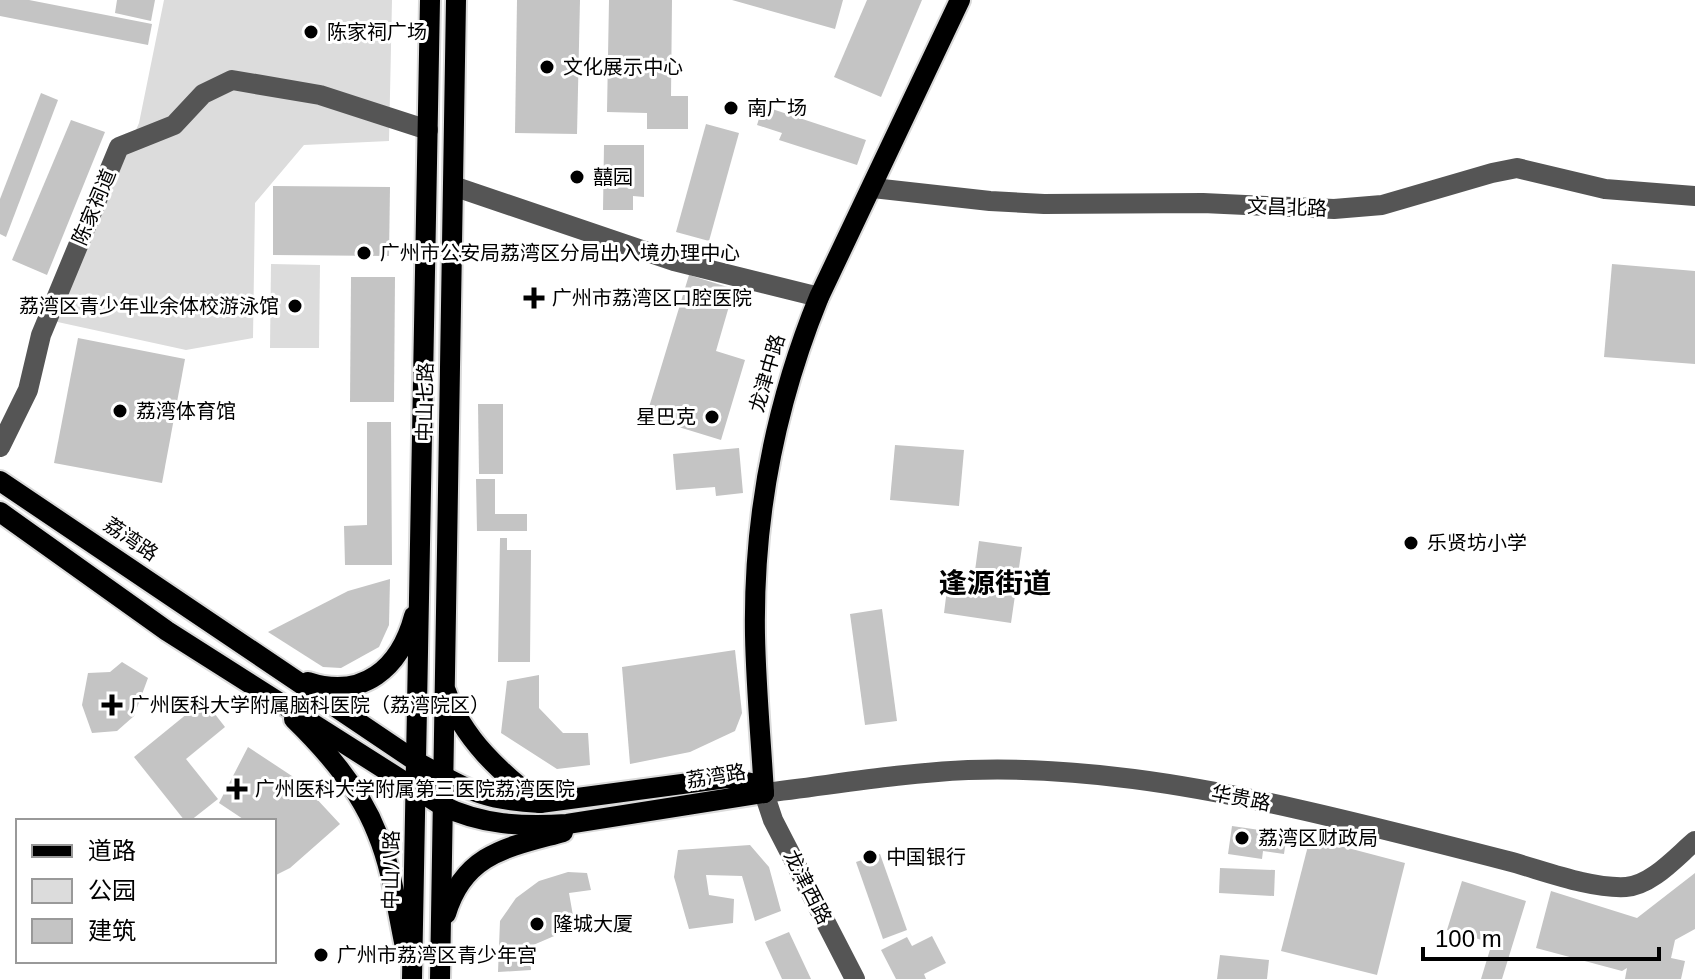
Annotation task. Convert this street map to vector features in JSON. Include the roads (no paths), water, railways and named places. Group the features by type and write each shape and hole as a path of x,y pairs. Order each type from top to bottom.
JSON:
{"main road":[{"name":"中山七路","path":"417,762 430,0"},
{"name":"中山七路","path":"441,805 456,0"},
{"name":"龙津中路","path":"764,793 755,634 757,553 764,488 787,382 819,297 960,0"},
{"name":"荔湾路","path":"0,481 417,762 479,795 512,802 540,803 727,778 751,783 764,793"},
{"name":"荔湾路","path":"0,512 167,631 416,790 441,805 475,819 537,826 612,819 764,793"},
{"path":"292,677 334,689 362,685 379,674 410,632 421,589"},
{"path":"251,682 298,722 345,776 366,807 388,864 412,979"},
{"path":"443,682 457,716 475,742 499,770 540,803"},
{"name":"中山八路","path":"412,979 417,762"},
{"path":"440,972 441,805"},
{"path":"440,972 452,896 476,865 509,847 612,819"}],"street":[{"name":"陈家祠道","path":"0,447 28,390 41,335 119,147 174,125 203,94 232,80 320,95 428,130"},
{"name":"文昌北路","path":"873,188 1030,204 1203,203 1334,209 1382,205 1517,168 1605,189 1695,196"},
{"path":"453,186 674,261 819,297"},
{"name":"华贵路","path":"764,793 969,770 1016,770 1118,779 1271,803 1575,879 1627,887 1656,874 1695,841"},
{"name":"龙津西路","path":"764,793 773,820 855,979"}],"place":[{"name":"陈家祠广场","path":"311,32"},
{"name":"文化展示中心","path":"547,67"},
{"name":"南广场","path":"731,108"},
{"name":"囍园","path":"577,177"},
{"name":"广州市公安局荔湾区分局出入境办理中心","path":"364,253"},
{"name":"广州市荔湾区口腔医院","path":"534,298"},
{"name":"荔湾区青少年业余体校游泳馆","path":"295,306"},
{"name":"荔湾体育馆","path":"120,411"},
{"name":"星巴克","path":"712,417"},
{"name":"乐贤坊小学","path":"1411,543"},
{"name":"广州医科大学附属脑科医院（荔湾院区）","path":"112,705"},
{"name":"广州医科大学附属第三医院荔湾医院","path":"237,789"},
{"name":"荔湾区财政局","path":"1242,838"},
{"name":"中国银行","path":"870,857"},
{"name":"隆城大厦","path":"537,924"},
{"name":"广州市荔湾区青少年宫","path":"321,955"}],"district":[{"name":"逢源街道","path":"995,583"}]}
